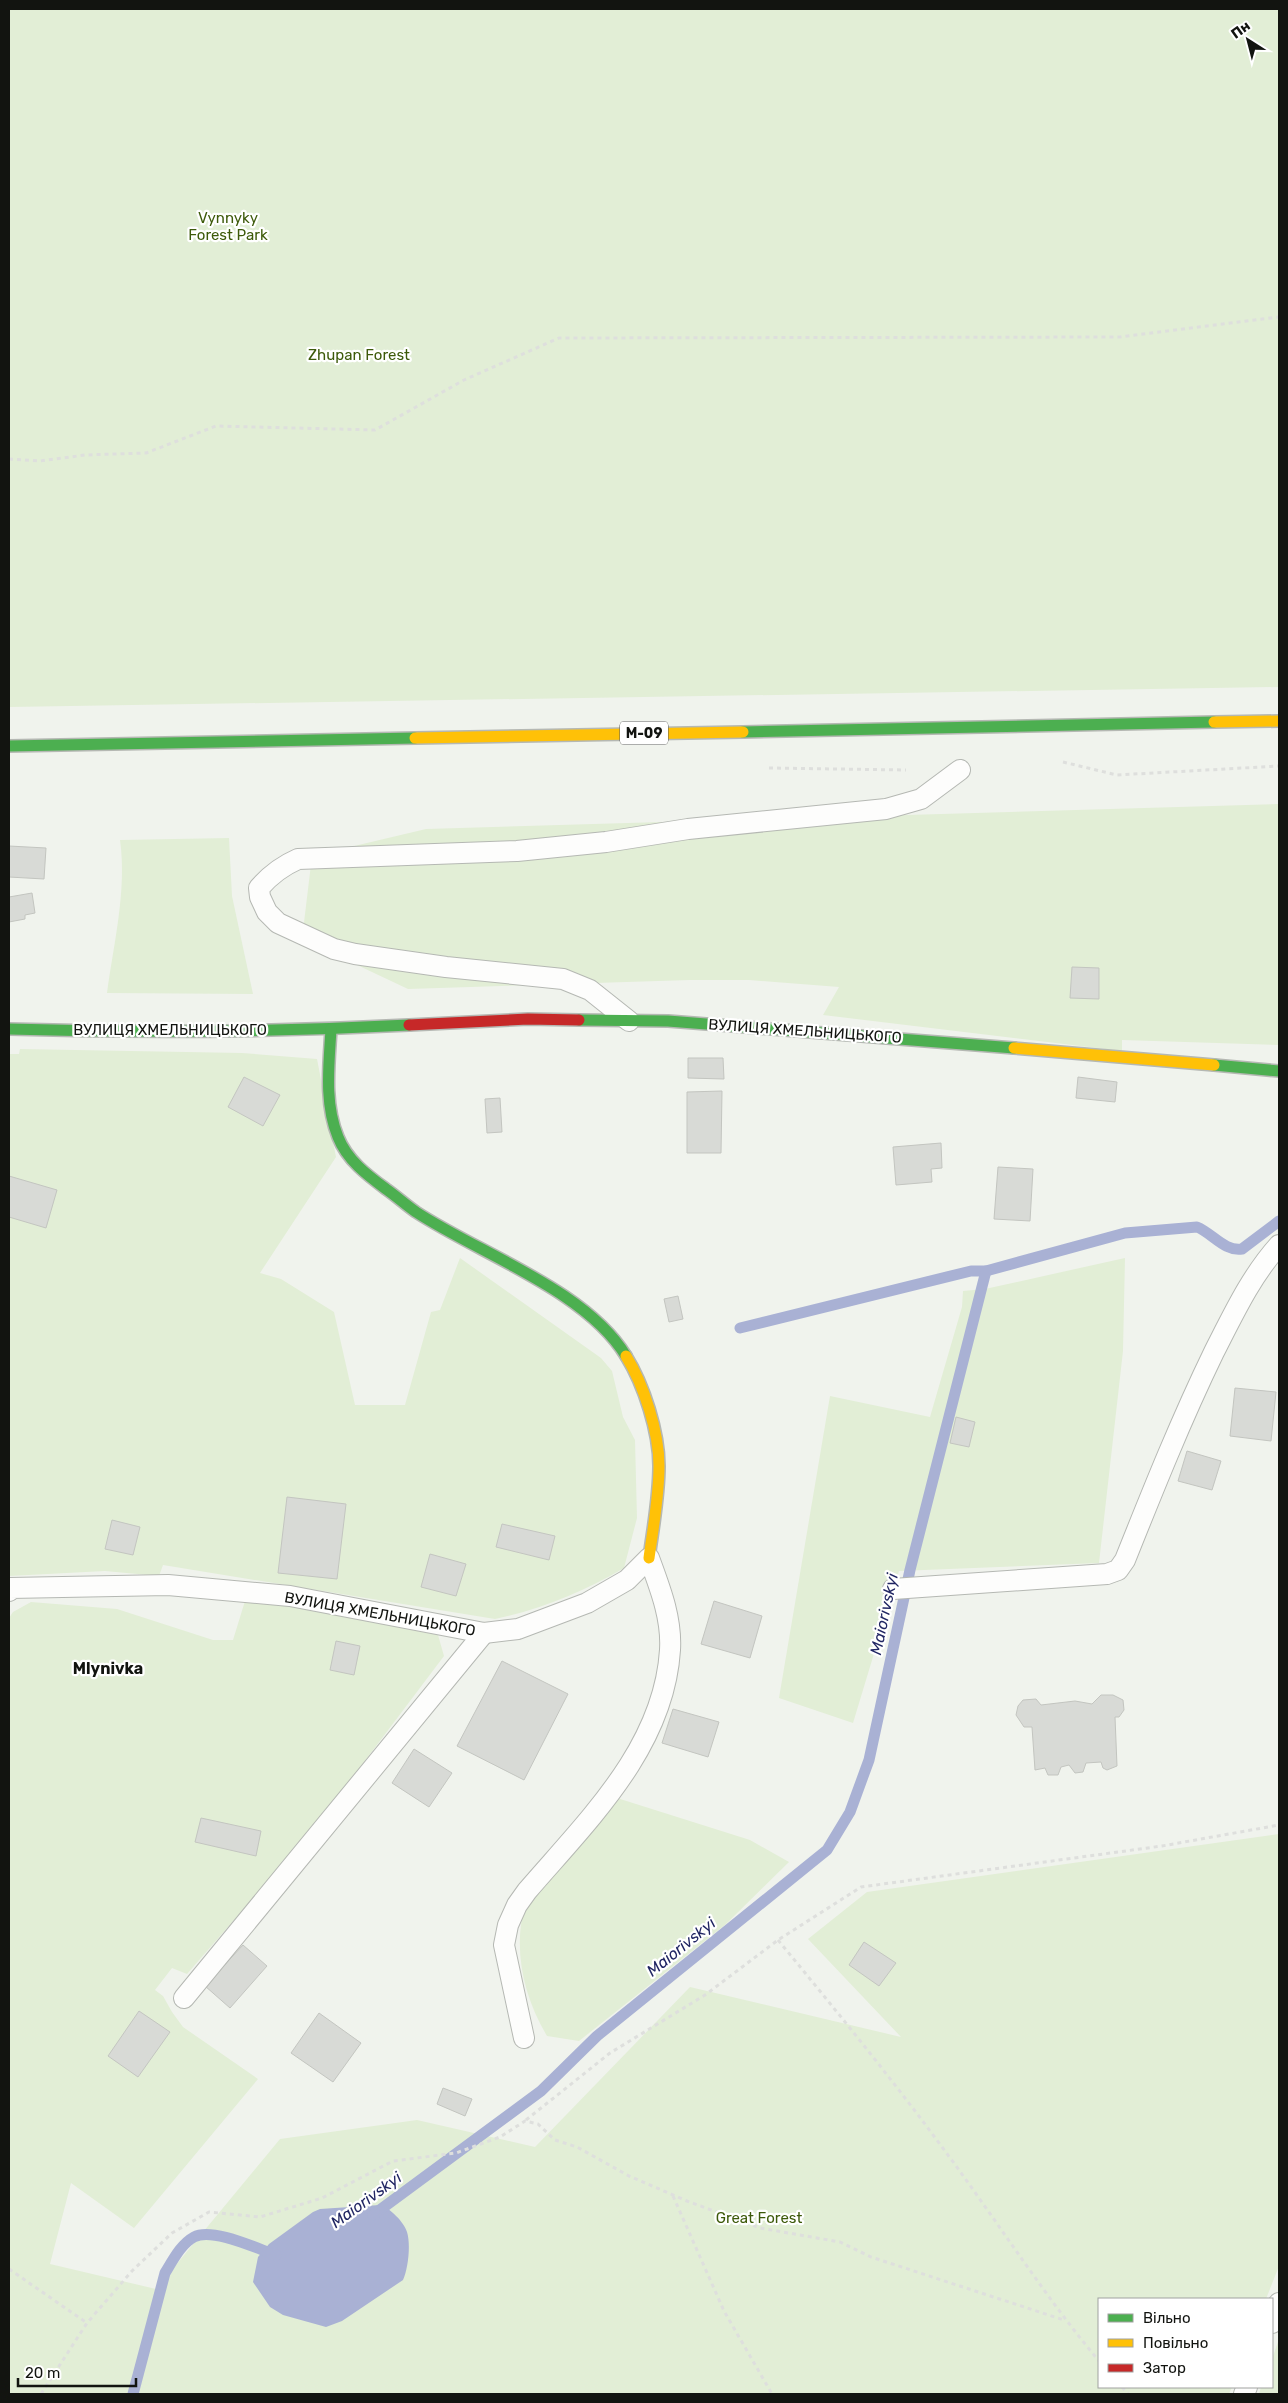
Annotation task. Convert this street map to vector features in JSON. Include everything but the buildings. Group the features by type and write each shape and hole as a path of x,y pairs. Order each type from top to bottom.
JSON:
{"street":[{"name":"М-09","path":"9,746 1279,721"},
{"name":"ВУЛИЦЯ ХМЕЛЬНИЦЬКОГО","path":"9,1029 99,1032 331,1029 528,1019 668,1021 1279,1071"},
{"path":"331,1029 328,1097 338,1138 357,1167 417,1212 551,1288 600,1324 617,1341 638,1375 659,1464 658,1492 649,1558"}],"lane":[{"path":"629,1021 590,990 563,978 446,967 355,954 334,949 278,923 267,912 260,898 260,888 268,877 282,866 298,859 517,851 606,842 688,830 886,809 921,799 960,770"},
{"path":"901,1589 1107,1574 1118,1570 1126,1560 1167,1454 1226,1329 1262,1264 1279,1245"},
{"path":"524,2038 504,1945 508,1925 517,1905 527,1890 618,1784 635,1756 664,1687 670,1649 666,1606 649,1558"},
{"name":"ВУЛИЦЯ ХМЕЛЬНИЦЬКОГО","path":"9,1591 10,1588 177,1586 290,1596 484,1633 518,1629 587,1603 627,1580 649,1558"},
{"path":"184,1998 484,1633"},
{"path":"1273,2320 1279,2303"}],"path":[{"path":"9,459 40,461 84,455 146,453 216,426 375,430 464,380 559,338 1120,337 1279,317"},
{"path":"1117,775 1279,766"},
{"path":"41,2394 87,2323 132,2271 172,2233 208,2212 260,2217 322,2198 393,2161 456,2152 500,2138 525,2121 610,2053 705,1995 778,1940 854,1891 870,1885 1162,1846 1279,1825"},
{"path":"778,1940 859,2039 968,2183 1064,2320 1098,2359"},
{"path":"525,2121 538,2124 555,2140 577,2147 629,2176 760,2228 840,2242 871,2258 1064,2320"},
{"path":"673,2195 724,2311 772,2394"},
{"path":"9,2269 87,2323"}],"green space":[{"name":"Zhupan Forest","path":"9,9 1279,9 1279,687 9,707"},
{"path":"1279,804 1279,1045 1122,1040 1122,1051 823,1015 839,987 749,980 690,980 408,989 302,939 312,856 426,829"},
{"path":"229,838 232,896 253,994 107,993 121,897 122,859 120,840"},
{"path":"20,1049 242,1053 317,1059 336,1157 260,1273 281,1279 334,1312 355,1405 405,1405 431,1312 440,1310 460,1258 601,1358 612,1371 623,1417 635,1440 637,1518 624,1568 562,1599 495,1619 163,1565 159,1576 105,1571 9,1576 9,1054 19,1054"},
{"path":"1125,1258 1123,1351 1099,1563 899,1571 853,1723 779,1698 830,1396 930,1417 962,1307 963,1291 985,1289"},
{"name":"Great Forest","path":"245,1601 266,1602 438,1635 444,1656 315,1827 187,1974 172,1968 155,1990 163,1996 183,2027 258,2079 134,2228 71,2183 50,2264 156,2289 280,2139 417,2120 535,2147 690,1987 901,2037 808,1939 867,1892 1279,1834 1279,2266 1266,2298 1098,2298 1098,2388 1232,2388 1229,2394 9,2394 9,1618 13,1612 31,1602 117,1609 213,1640 233,1640"},
{"path":"617,1798 750,1840 789,1862 725,1925 579,2041 547,2036 531,2003 522,1968 520,1932 528,1896"},
{"path":"1279,2339 1279,2394 1259,2394 1261,2388 1273,2388 1273,2356"}],"water":[{"path":"380,2205 396,2216 407,2232 409,2243 408,2257 403,2280 342,2321 326,2327 283,2315 270,2307 253,2282 258,2257 269,2244 320,2209"}],"waterway":[{"path":"740,1328 971,1271 986,1271 1125,1233 1197,1227 1230,1248 1242,1249 1279,1221"},
{"name":"Maiorivskyi","path":"373,2215 541,2091 597,2036 827,1850 850,1812 869,1760 910,1570 986,1271"},
{"name":"Maiorivskyi","path":"133,2394 165,2273 189,2240 202,2235 212,2235 235,2240 276,2255"}],"traffic: fast":[{"path":"743,732 1214,722"},
{"path":"9,746 415,738"},
{"path":"579,1020 668,1021 1014,1048"},
{"path":"9,1029 209,1031 409,1025"},
{"path":"331,1029 328,1084 331,1111 338,1137 352,1160 416,1212 559,1293 585,1312 608,1333 626,1356"},
{"path":"1214,1065 1279,1071"}],"traffic: slow":[{"path":"1214,722 1279,721"},
{"path":"415,738 743,732"},
{"path":"1014,1048 1214,1065"},
{"path":"626,1356 639,1381 649,1409 658,1453 658,1489 649,1558"}],"traffic: jam":[{"path":"409,1025 528,1019 579,1020"}],"district":[{"name":"Mlynivka","path":"108,1668"}],"park label":[{"name":"Vynnyky Forest Park","path":"228,226"}]}
